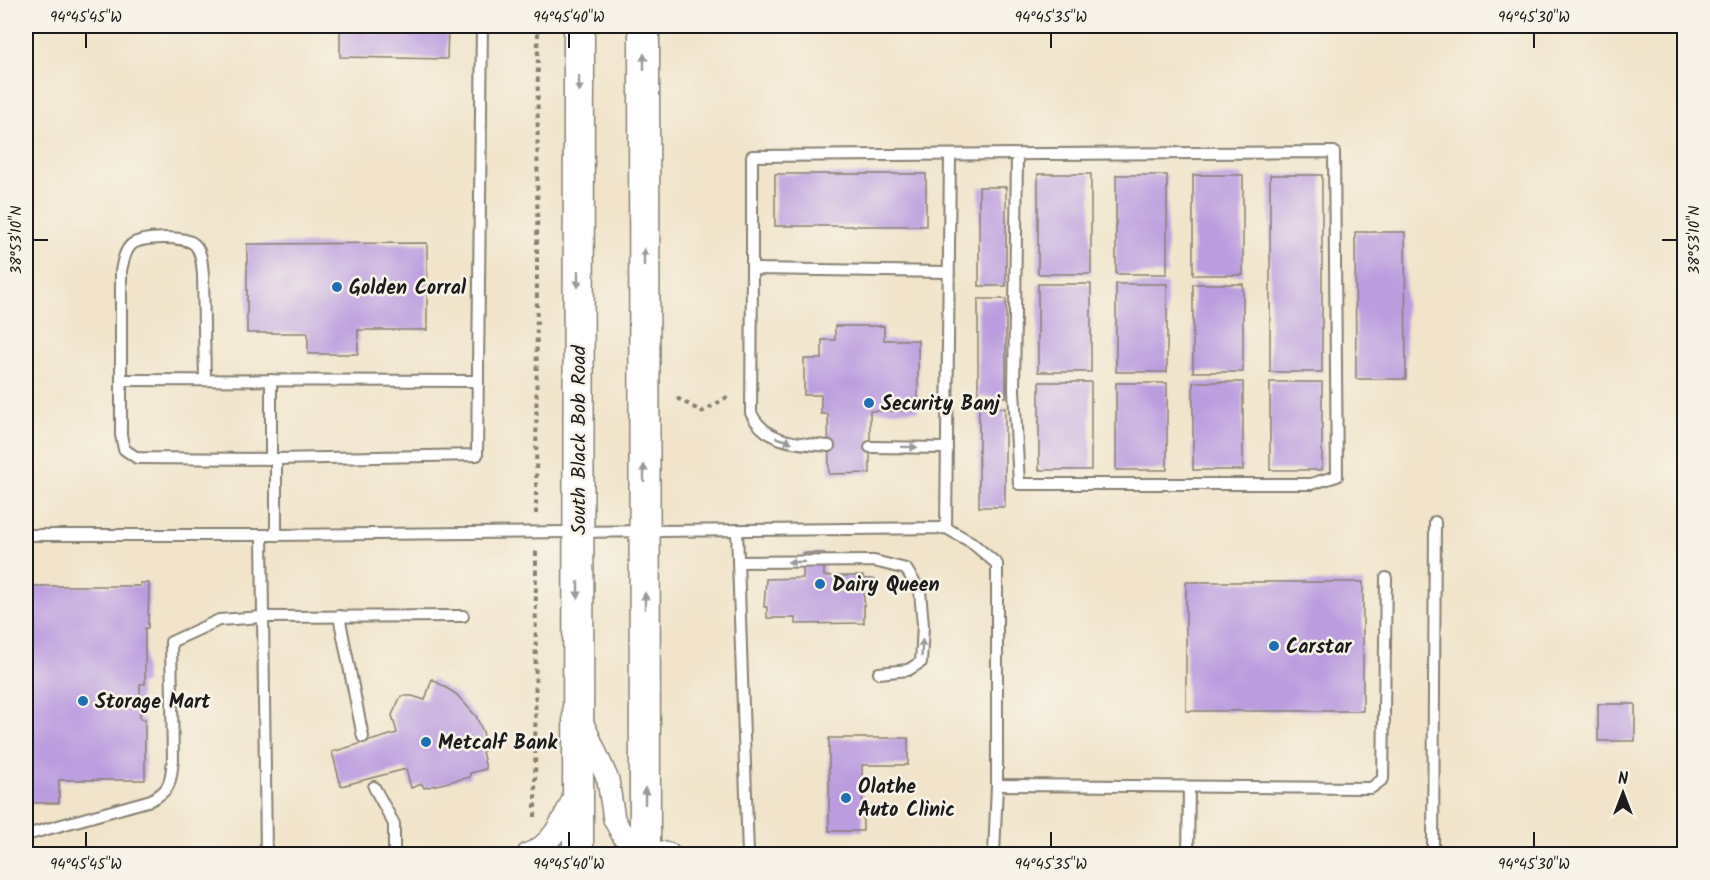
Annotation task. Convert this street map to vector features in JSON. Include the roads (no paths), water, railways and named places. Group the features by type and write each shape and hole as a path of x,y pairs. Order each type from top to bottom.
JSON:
{"main road":[{"name":"South Black Bob Road","path":"578,855 579,26"},
{"path":"644,26 645,532 653,853"}],"street":[{"path":"578,709 608,780 614,819 623,836 653,853"},
{"path":"528,855 536,852 549,841 578,790"}],"lane":[{"path":"205,380 202,260 196,245 184,239 148,239 131,245 124,257 121,271 121,435 124,449 137,458 273,459 477,455 482,26"},
{"path":"829,446 790,443 770,436 756,424 751,413 752,156 1017,156 1334,152 1336,476 1311,484 1019,484 1014,390 1017,156"},
{"path":"946,528 950,156"},
{"path":"752,269 948,272"},
{"path":"121,380 478,381"},
{"path":"271,380 276,535"},
{"path":"870,447 947,448"},
{"path":"1432,855 1435,522"},
{"path":"26,535 276,535 946,528 971,542 997,564 997,785 994,855"},
{"path":"737,530 748,855"},
{"path":"262,535 266,855"},
{"path":"738,562 874,561 906,569 920,591 923,625 921,662 908,670 879,673"},
{"path":"997,785 1371,788 1383,779 1386,578"},
{"path":"339,616 363,737"},
{"path":"26,836 151,800 164,793 171,780 173,760 171,642 219,620 263,617 463,616"},
{"path":"374,787 394,824 394,855"},
{"path":"1188,855 1189,787"}],"place":[{"name":"Golden Corral","path":"337,287"},
{"name":"Security Banj","path":"869,403"},
{"name":"Dairy Queen","path":"820,584"},
{"name":"Carstar","path":"1274,646"},
{"name":"Storage Mart","path":"83,701"},
{"name":"Metcalf Bank","path":"426,742"},
{"name":"Olathe Auto Clinic","path":"846,798"}]}
